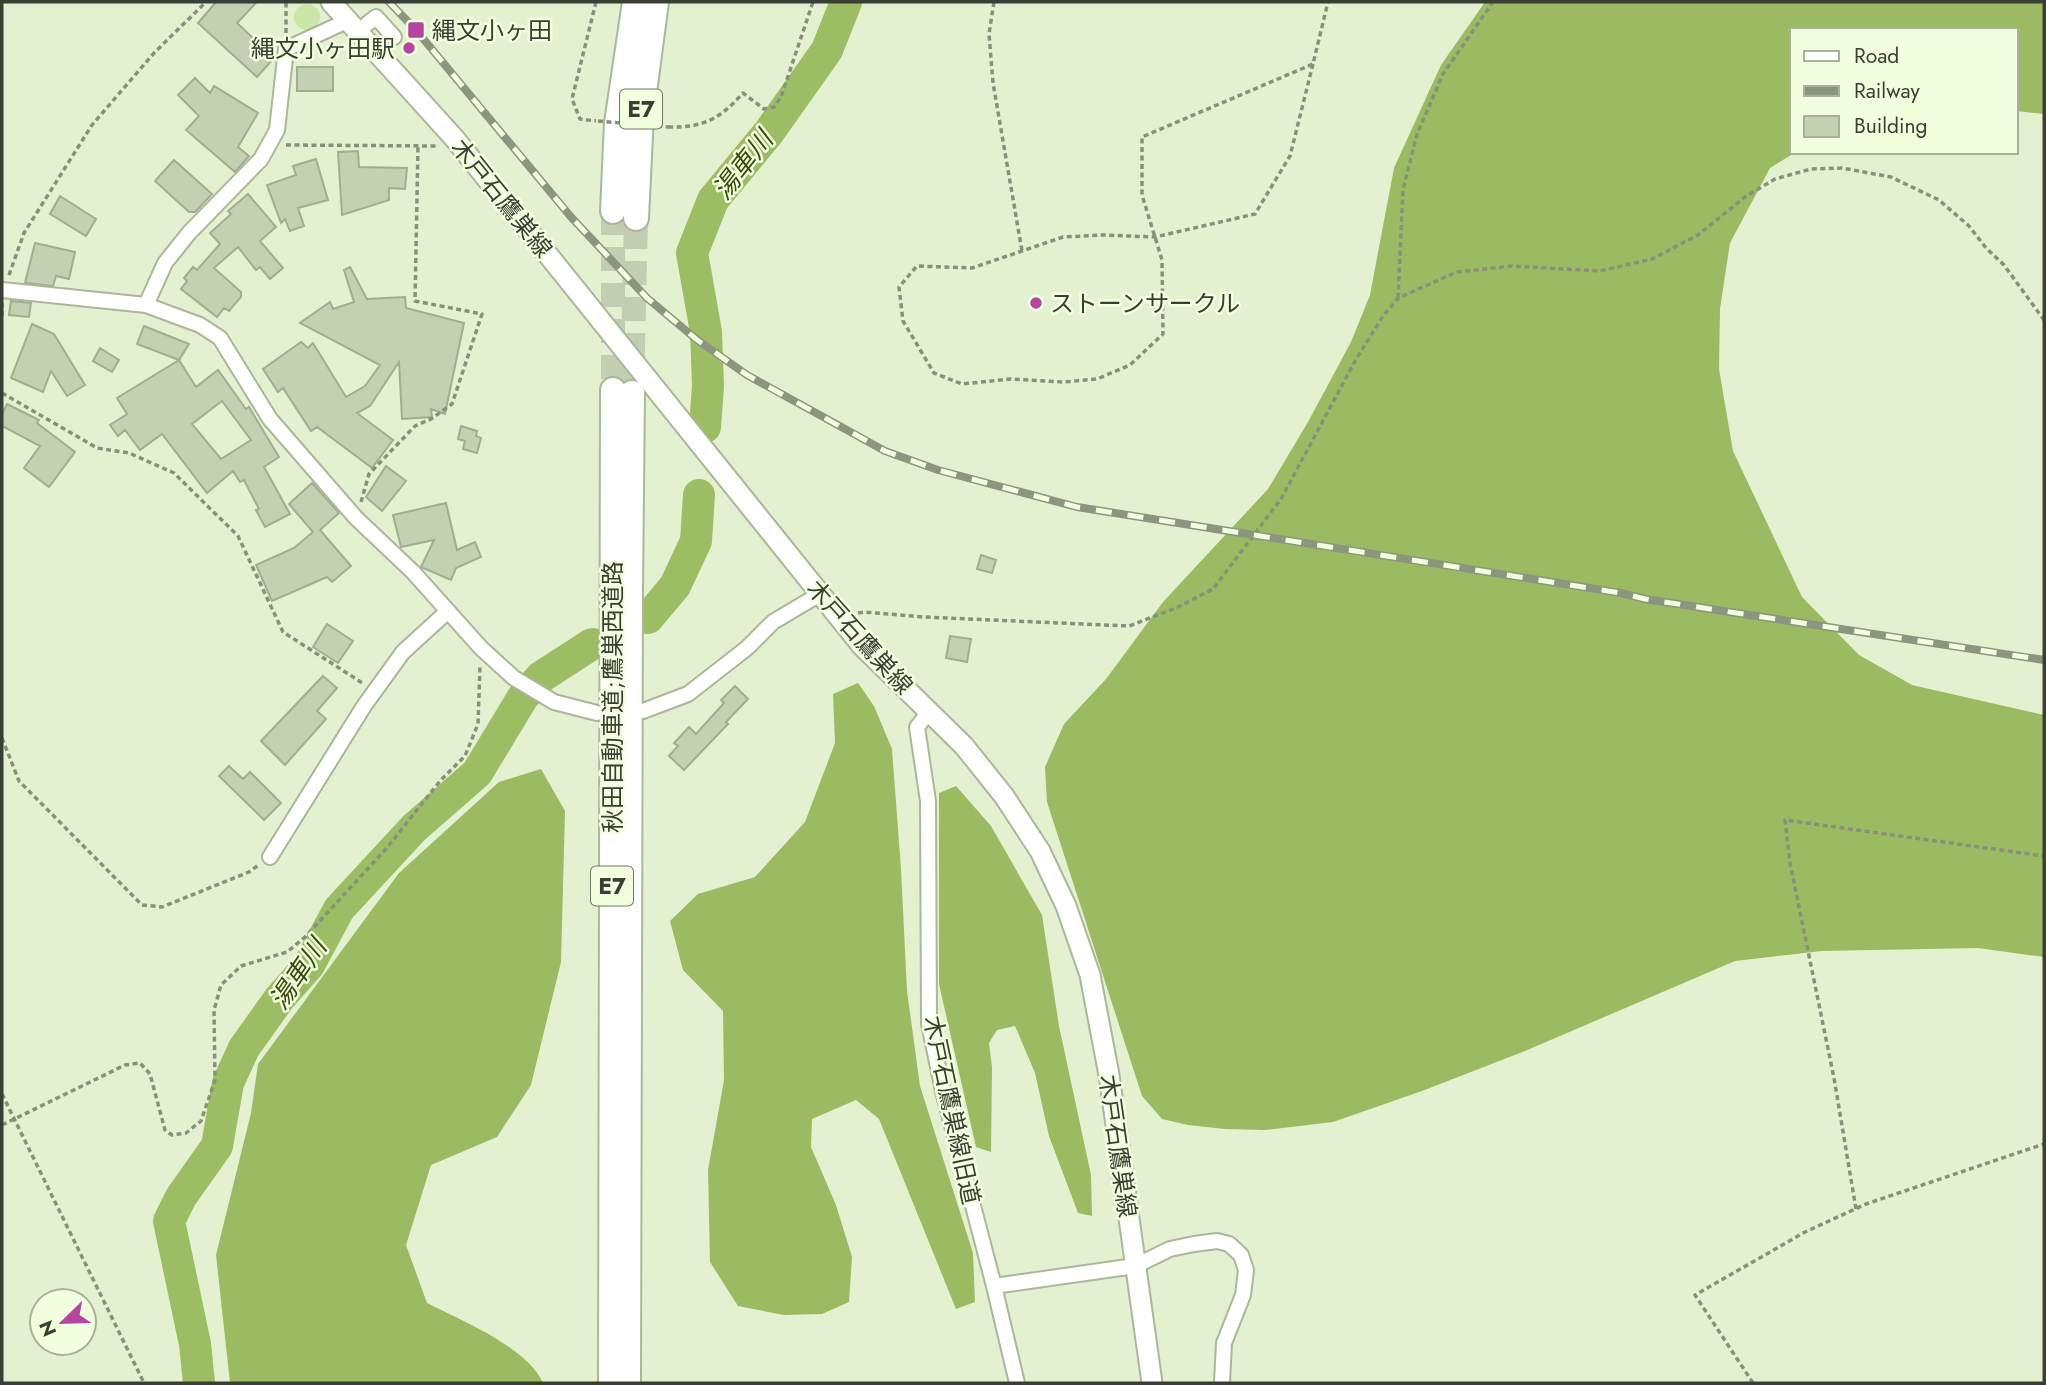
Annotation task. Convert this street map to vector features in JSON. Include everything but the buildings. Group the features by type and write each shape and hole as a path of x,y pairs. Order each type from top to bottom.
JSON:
{"highway":[{"name":"E7","path":"635,2 617,123 624,215 656,2"},
{"name":"秋田自動車道;鷹巣西道路","path":"611,1383 623,391 630,590 628,1383"}],"main road":[{"name":"木戸石鷹巣線","path":"331,2 456,139 839,619 862,646 964,746 1004,796 1040,851 1066,906 1090,975 1109,1075 1152,1383"}],"street":[{"path":"368,24 376,17 394,37"},
{"path":"146,304 165,263 189,233 261,159 276,130 286,49 347,21"},
{"path":"2,290 146,304 200,325 220,338 270,419 356,518 413,572 481,648 514,677 554,702 597,713"},
{"path":"643,711 688,694 747,648 773,622 820,594"},
{"path":"270,857 374,691 402,652 448,611"},
{"name":"木戸石鷹巣線旧道","path":"929,712 916,727 928,801 929,1024 1017,1383"},
{"path":"995,1286 1135,1266 1170,1249 1217,1241 1229,1244 1241,1255 1246,1270 1243,1295 1224,1343 1222,1383"}],"path":[{"path":"2,290 24,233 92,125 154,53 206,2"},
{"path":"286,2 286,49"},
{"path":"596,2 572,99 580,119 690,128 729,110 743,93 764,109 774,107 781,97 813,2"},
{"path":"993,2 989,34 993,83 1022,251"},
{"path":"1313,64 1142,137 1142,195 1155,237 1162,260 1163,334 1130,365 1097,379 1064,382 1010,379 962,384 934,373 903,321 899,287 917,266 972,268 1063,237 1155,237 1255,214 1290,156 1313,64 1328,2"},
{"path":"1398,298 1403,190 1418,134 1443,74 1493,2"},
{"path":"268,145 449,146 456,139"},
{"path":"356,518 369,474 415,426 431,419 452,404 482,314 415,301 418,146"},
{"path":"839,619 864,612 923,618 1129,626 1176,608 1213,589 1281,499 1355,361 1383,316 1398,298 1457,272 1512,266 1600,271 1653,259 1698,234 1745,197 1775,179 1811,169 1842,168 1891,177 1939,200 1969,226 2004,265 2044,320"},
{"path":"2,393 97,448 129,453 174,473 238,536 283,632 374,691"},
{"path":"2,1125 125,1065 141,1063 150,1074 165,1130 172,1135 186,1133 201,1121 215,1080 214,1010 221,985 241,967 287,952 305,937 386,849 440,781 465,756 478,724 481,648"},
{"path":"2,738 19,781 142,905 162,907 249,872 270,857"},
{"path":"1856,1209 1834,1078 1790,863 1786,820 2044,856"},
{"path":"2,1094 145,1383"},
{"path":"1753,1383 1695,1295 1805,1232 1856,1209 2044,1144"}],"green space":[{"path":"1485,2 2044,2 2044,114 2018,111 2018,28 1790,28 1790,154 1793,154 1770,168 1730,243 1720,309 1719,369 1733,451 1802,597 1859,655 1912,685 2044,715 2044,957 1978,948 1822,951 1735,961 1525,1051 1333,1122 1265,1130 1225,1129 1162,1119 1142,1096 1047,802 1045,767 1064,724 1106,679 1163,602 1268,489 1308,422 1351,342 1370,295 1394,168 1441,65"},
{"path":"307,4 316,8 320,17 316,26 307,30 298,26 294,17 298,8"},
{"path":"858,683 874,706 892,749 907,991 920,1086 973,1253 975,1302 956,1309 879,1119 856,1100 812,1119 811,1147 836,1205 852,1257 849,1302 822,1314 784,1315 738,1306 710,1262 708,1170 724,1080 723,1011 683,970 670,921 698,894 755,877 805,822 835,743 833,694"},
{"path":"541,769 565,811 561,962 531,1085 497,1137 431,1165 406,1245 427,1303 509,1347 535,1370 543,1383 230,1383 216,1255 251,1113 258,1064 399,873 499,782"},
{"path":"956,786 991,826 1042,915 1059,1026 1091,1175 1092,1216 1078,1213 1049,1136 1035,1073 1015,1026 997,1030 989,1043 992,1067 991,1152 976,1147 939,984 939,793"}],"waterway":[{"name":"湯車川","path":"705,427 708,386 706,332 692,253 713,200 769,132 827,50 846,2"},
{"name":"湯車川","path":"648,618 675,586 696,541 699,495"},
{"name":"湯車川","path":"199,1383 195,1344 169,1221 181,1197 217,1146 228,1083 244,1048 279,999 309,965 339,909 414,828 477,773 523,697 541,677 592,644"}],"tunnel":[{"path":"613,211 613,390"},
{"path":"632,393 636,218"}],"railway":[{"path":"389,2 416,30 571,217 647,298 696,339 747,375 885,451 938,470 1077,507 1645,599 2044,660"}],"place":[{"name":"縄文小ヶ田","path":"416,30"},
{"name":"縄文小ヶ田駅","path":"409,48"},
{"name":"ストーンサークル","path":"1036,303"}]}
